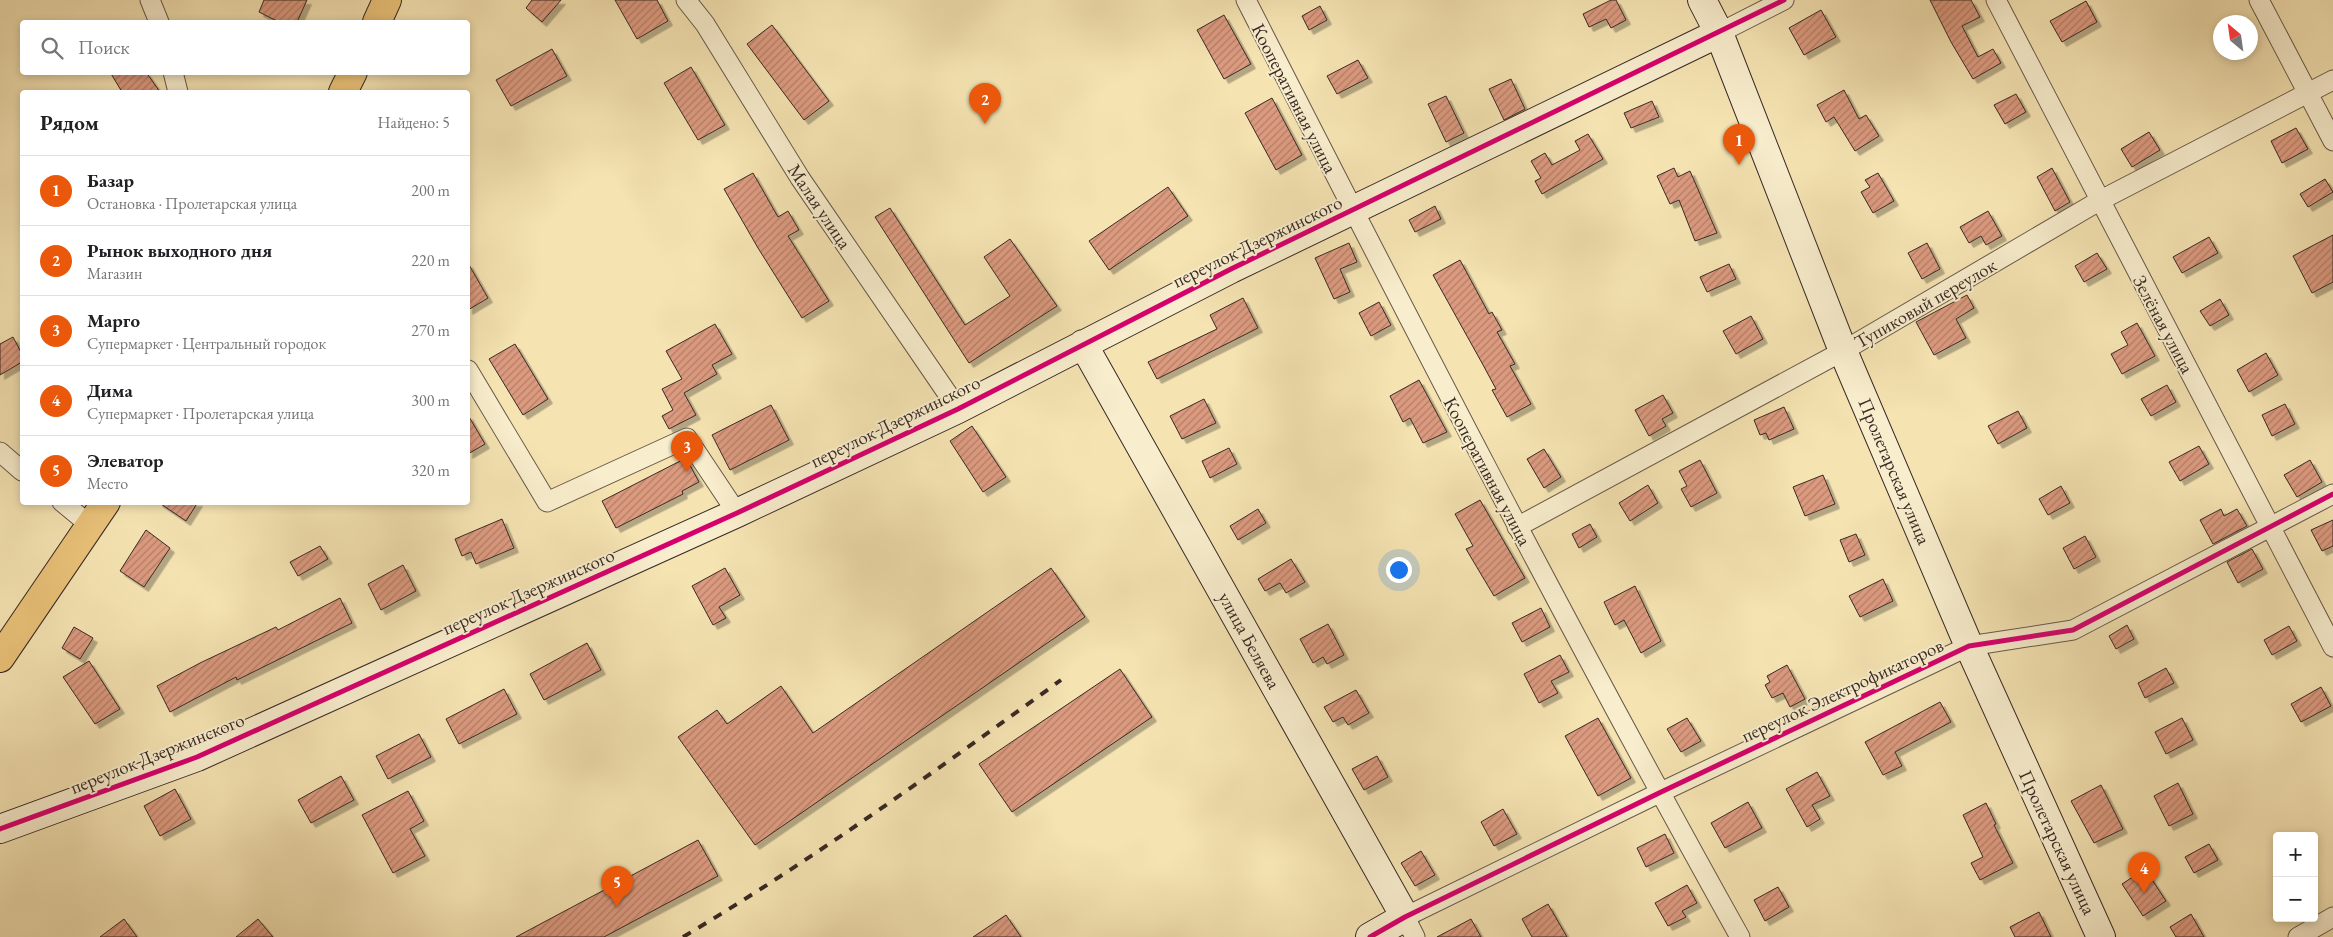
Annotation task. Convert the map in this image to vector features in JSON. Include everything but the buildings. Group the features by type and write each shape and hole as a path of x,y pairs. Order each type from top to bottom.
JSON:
{"main road":[{"path":"344,90 352,75"},
{"path":"0,658 104,505"}],"street":[{"path":"150,0 158,20"},
{"name":"Малая улица","path":"686,0 705,24 800,178 958,409"},
{"name":"Кооперативная улица","path":"1246,0 1517,527 1659,793 1740,937"},
{"name":"Пролетарская улица","path":"1702,0 1720,33 1844,351 1969,646 2101,937"},
{"name":"переулок Дзержинского","path":"0,829 197,757 737,513 958,409 1083,344 1353,210 1720,33 1784,0"},
{"name":"Зелёная улица","path":"1996,0 2333,648"},
{"path":"2259,0 2333,141"},
{"path":"174,75 178,90"},
{"name":"Тупиковый переулок","path":"1517,527 1844,351 2099,201 2333,80"},
{"name":"улица Беляева","path":"1083,344 1410,927"},
{"path":"470,373 547,502 687,438 737,513"},
{"path":"0,452 20,469"},
{"name":"переулок Электрофикаторов","path":"1370,937 1410,927 1659,793 1969,646 2073,630 2333,494"},
{"path":"66,505 91,526"},
{"path":"2298,937 2333,917"}],"railway":[{"path":"683,937 828,845 1061,680"}],"cycle path":[{"path":"0,829 197,757 737,513 958,409 1231,269 1784,0"},
{"path":"1370,937 1405,917 1659,793 1969,646 2073,630 2333,494"}],"place":[{"name":"Рынок выходного дня","path":"985,124"},
{"name":"Базар","path":"1739,165"},
{"name":"Марго","path":"687,472"},
{"name":"Дима","path":"2144,893"},
{"name":"Элеватор","path":"617,907"}]}
